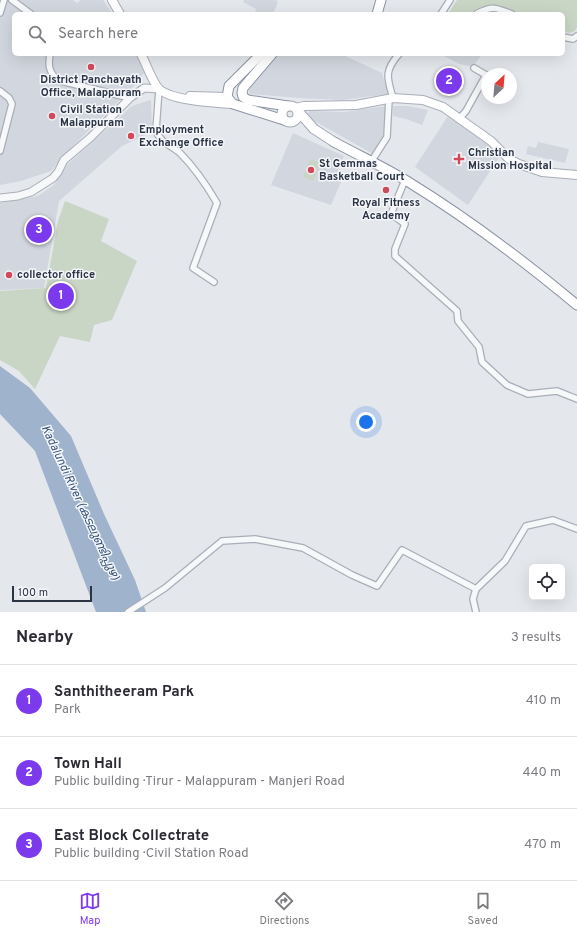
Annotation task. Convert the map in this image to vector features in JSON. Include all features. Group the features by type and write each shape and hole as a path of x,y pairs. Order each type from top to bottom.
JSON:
{"main road":[{"path":"112,0 119,12"},
{"path":"378,12 381,0"},
{"path":"142,56 159,89 170,95 200,101 233,104 288,121 334,142 405,180 450,208 507,249 577,305"},
{"path":"227,97 229,86 259,56"},
{"path":"270,56 243,88 243,97 248,100 294,108 314,129 334,142"},
{"path":"181,97 227,97 233,104"},
{"path":"288,121 282,112 304,106 356,105 391,98 411,98 436,103 492,141 509,159 519,164 542,172 577,175"},
{"path":"288,121 298,118 294,108"}],"street":[{"path":"0,13 4,0"},
{"path":"12,0 28,12"},
{"path":"442,12 450,0"},
{"path":"480,12 490,7 498,8 507,12"},
{"path":"565,37 573,38 577,36"},
{"path":"50,56 48,66 50,73 57,80 130,98"},
{"path":"371,162 387,137 391,98 388,70 397,56"},
{"path":"459,119 466,111 486,75 474,68"},
{"path":"0,198 18,196 31,192 53,178 64,160 91,137 130,98 144,88 159,89 156,130 158,135 161,140 179,152 188,162 216,203 193,268 214,282"},
{"path":"0,91 9,98 12,104 0,152"},
{"path":"405,180 391,214 405,224 395,249 395,256 457,311 458,321 479,347 482,362 508,385 528,394 557,391 577,399"},
{"path":"476,612 473,605 473,599 476,589 506,562 526,526 553,520 577,529"},
{"path":"128,612 165,588 222,541 255,539 303,548 352,575 377,586 402,550 476,589"}],"shaded area":[{"name":"Civil Station Malappuram","path":"0,0 73,0 77,3 81,0 103,0 112,12 12,12 12,56 137,56 144,73 138,82 70,149 51,171 21,181 0,185"},
{"path":"244,0 276,0 278,2 274,12 255,12 256,9 243,2"},
{"path":"277,56 345,56 382,73 388,94 343,100 298,98 250,94 248,89"},
{"path":"444,56 481,56 473,67 459,64"},
{"name":"Civil Station Malappuram","path":"151,100 152,132 122,146 59,201 44,288 0,290 0,203 38,196 54,185 67,165 132,106"},
{"path":"386,106 383,140 375,155 309,118 308,115 309,111 344,112"},
{"path":"393,106 407,106 428,110 422,125 393,116"},
{"name":"Christian Mission Hospital","path":"448,116 503,151 468,205 415,167"},
{"path":"293,133 344,156 336,175 342,180 331,205 271,185"},
{"path":"538,142 569,149 565,163 526,154 528,146 536,148"}],"green space":[{"path":"457,0 577,0 577,27 575,31 569,33 565,32 565,12 516,12 498,5 489,5 471,12 449,12"},
{"name":"St Gemmas Basketball Court","path":"310,159 320,163 313,181 303,177"},
{"path":"65,201 109,219 101,241 137,261 112,320 94,325 90,342 60,336 35,389 19,371 0,360 0,291 46,288 58,221"}],"water":[{"name":"Kadalundi River (കടലുണ്ടിപ്പുഴ)","path":"0,366 30,388 71,436 104,514 135,580 146,612 96,612 35,451 0,414"}],"place":[{"name":"District Panchayath Office, Malappuram","path":"91,67"},
{"name":"Town Hall","path":"449,81"},
{"name":"Civil Station Malappuram","path":"52,116"},
{"name":"Employment Exchange Office","path":"131,136"},
{"name":"Christian Mission Hospital","path":"459,159"},
{"name":"St Gemmas Basketball Court","path":"311,170"},
{"name":"Royal Fitness Academy","path":"386,190"},
{"name":"East Block Collectrate","path":"39,230"},
{"name":"collector office","path":"9,275"},
{"name":"Santhitheeram Park","path":"61,296"}]}
